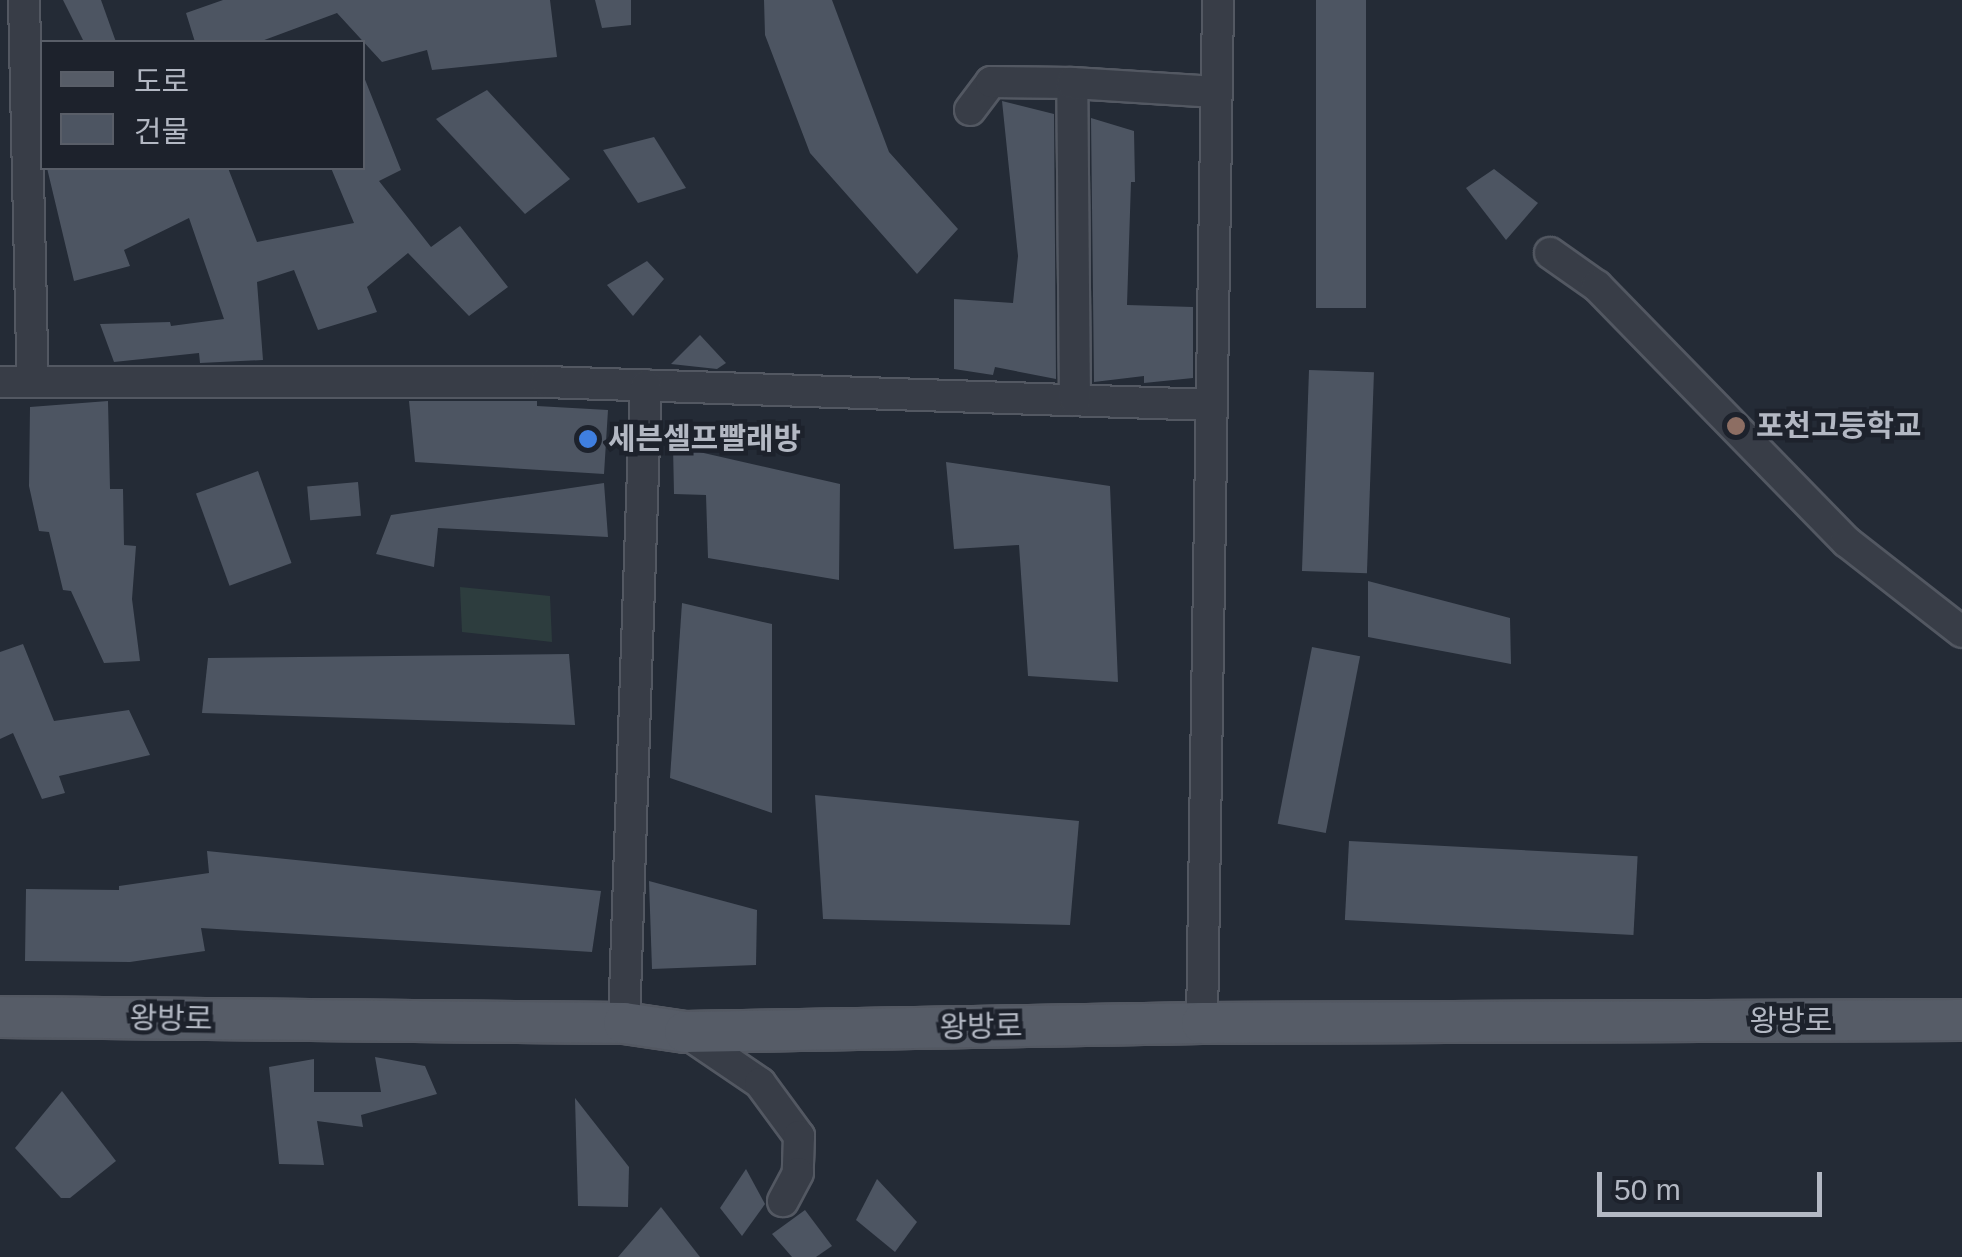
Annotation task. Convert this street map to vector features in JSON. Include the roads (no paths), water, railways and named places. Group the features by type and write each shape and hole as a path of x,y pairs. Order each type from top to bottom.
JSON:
{"main road":[{"name":"왕방로","path":"0,1017 624,1023 685,1032 1202,1022 1962,1020"}],"street":[{"path":"24,0 34,382"},
{"path":"1202,1022 1218,0"},
{"path":"970,110 990,82 1217,92"},
{"path":"1072,84 1075,400"},
{"path":"1550,252 1596,286 1847,542 1962,632"},
{"path":"0,382 646,385 1212,404"},
{"path":"624,1023 646,385"},
{"path":"685,1032 760,1083 799,1136 798,1173 783,1201"}],"place":[{"name":"포천고등학교","path":"1736,426"},
{"name":"세븐셀프빨래방","path":"588,439"}]}
